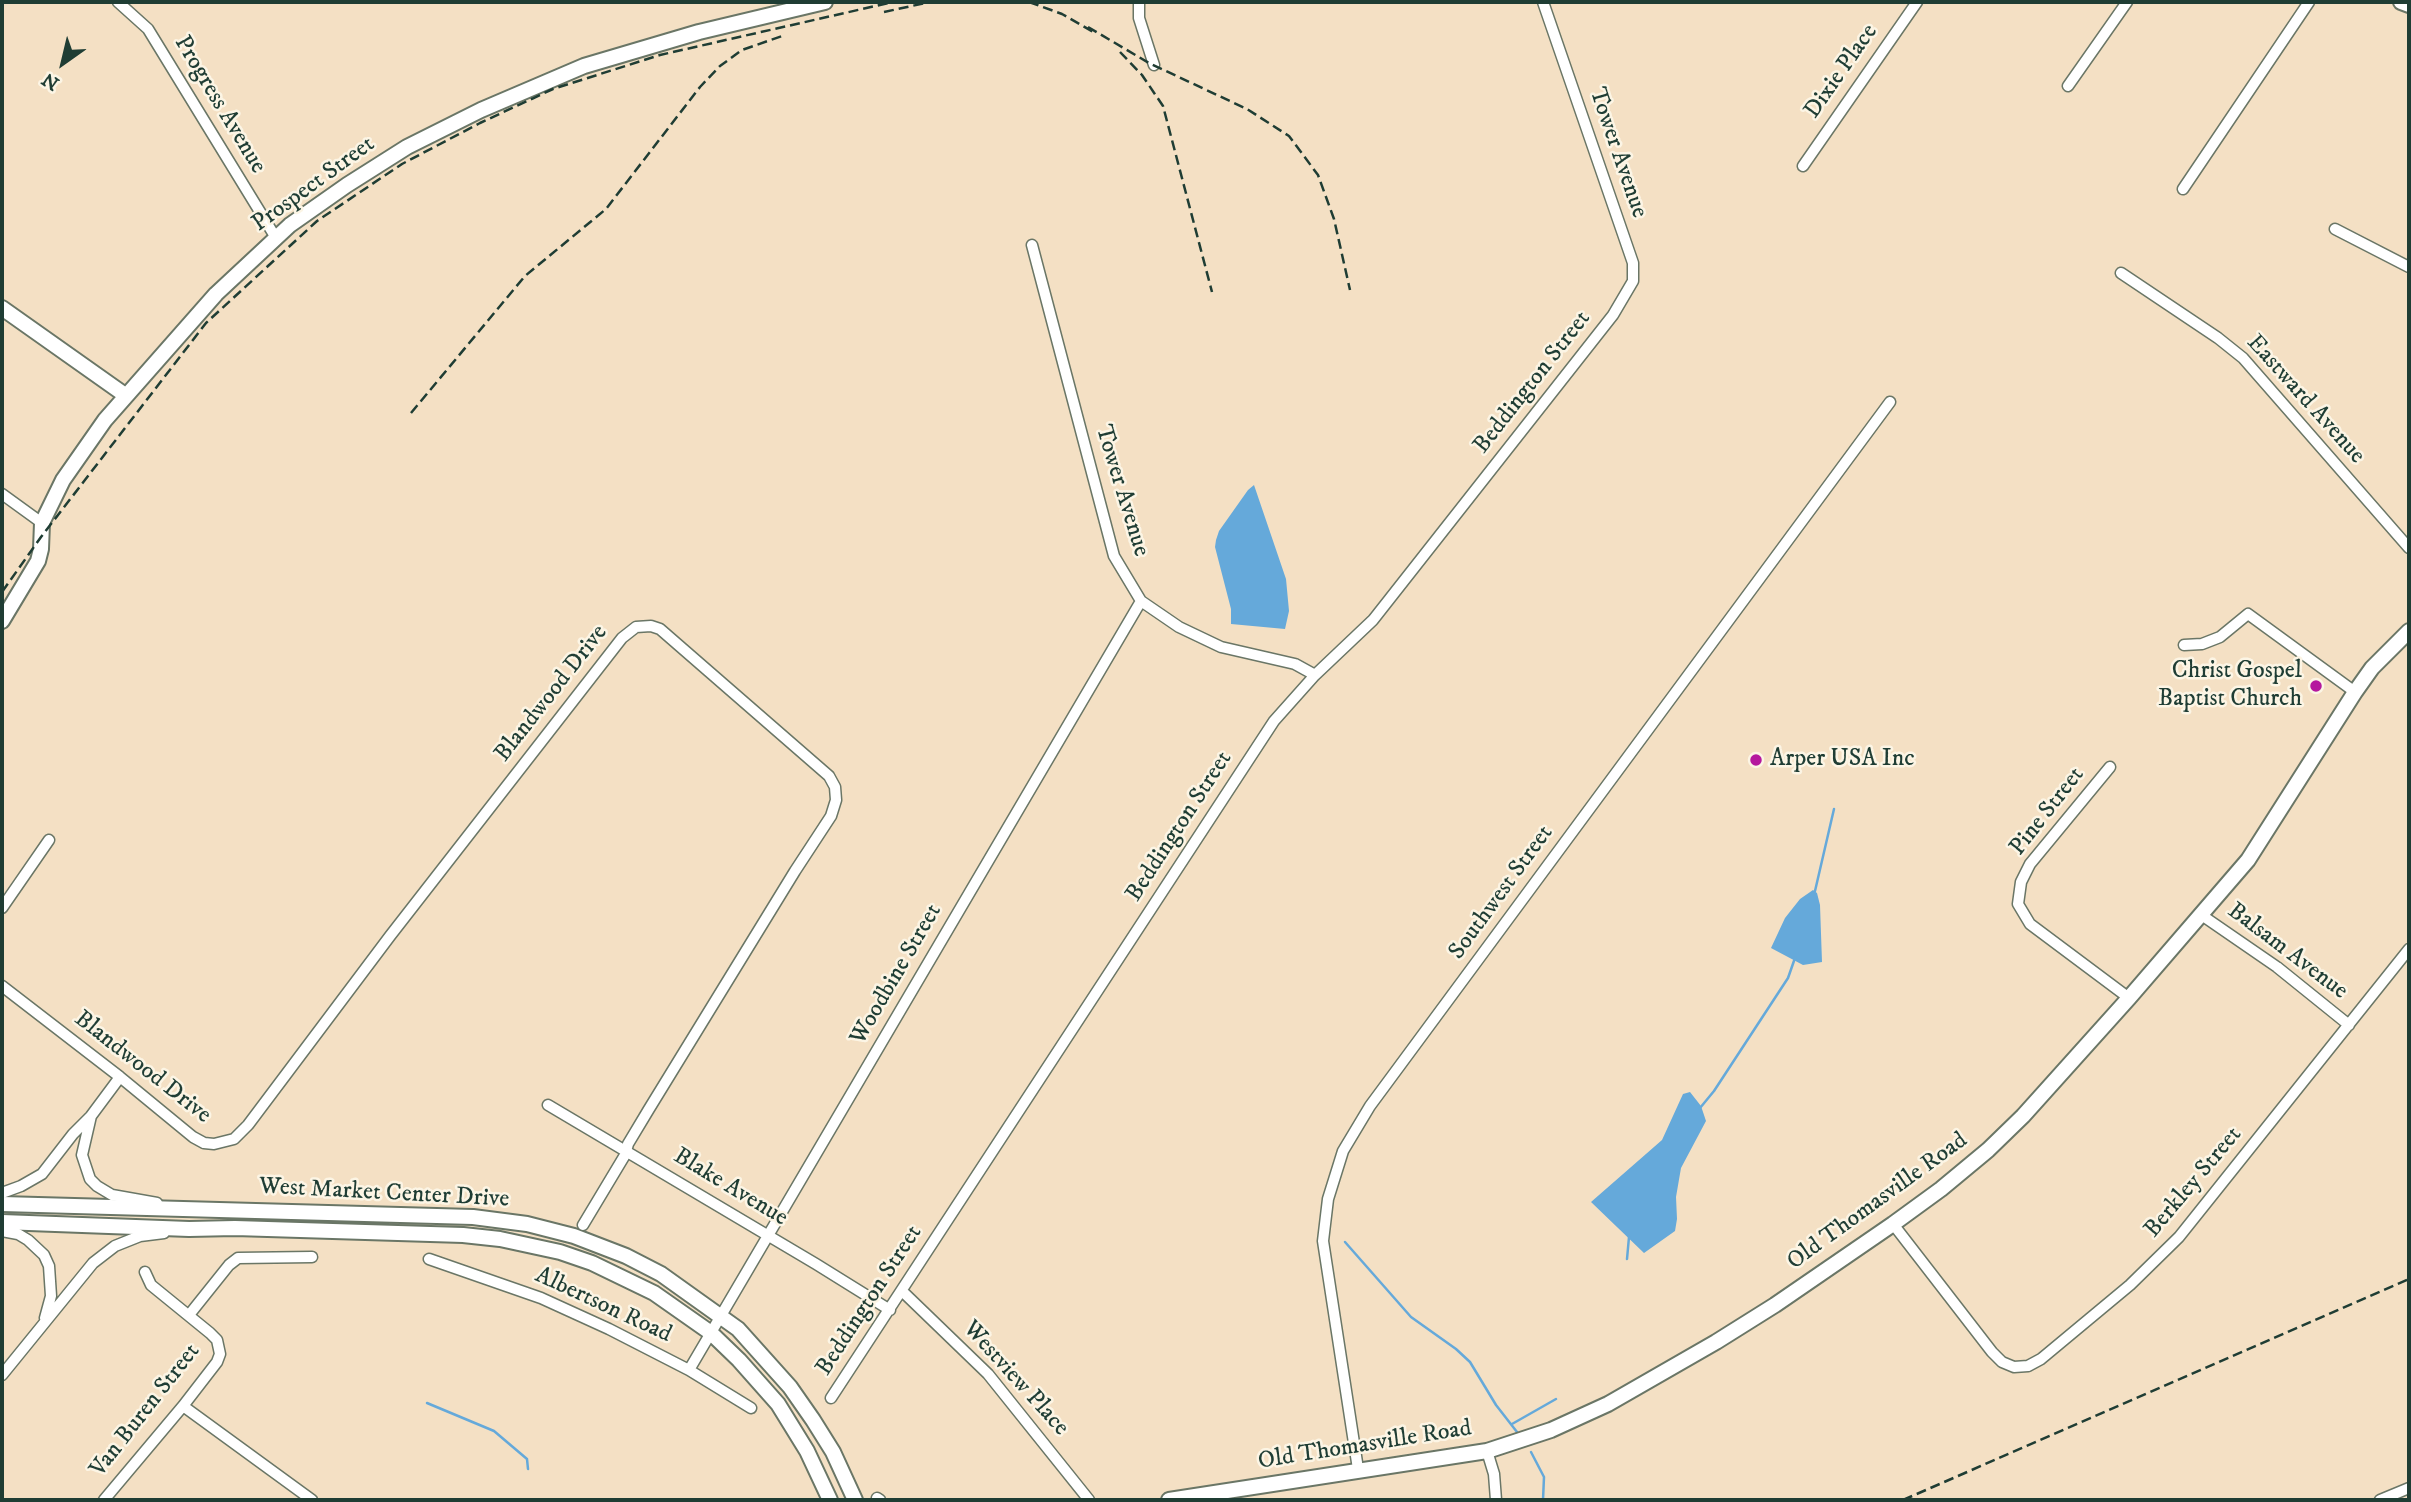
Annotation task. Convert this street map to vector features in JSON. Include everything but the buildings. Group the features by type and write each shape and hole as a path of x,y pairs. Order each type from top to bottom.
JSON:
{"street":[{"name":"Progress Avenue","path":"118,2 148,29 276,237"},
{"name":"Prospect Street","path":"2,621 38,561 42,523 63,480 125,396 216,294 276,237 346,185 407,147 493,105 584,66 699,32 825,2"},
{"path":"1139,2 1139,18 1154,65"},
{"name":"Tower Avenue","path":"1543,2 1633,262 1633,281 1612,315"},
{"name":"Dixie Place","path":"1803,166 1917,2"},
{"path":"2068,86 2127,2"},
{"path":"2183,189 2309,2"},
{"path":"2401,2 2409,5"},
{"path":"2335,229 2409,267"},
{"name":"Tower Avenue","path":"1032,245 1114,556 1141,601 1179,627 1221,648 1295,664 1315,675"},
{"name":"Eastward Avenue","path":"2121,273 2218,338 2243,358 2409,548"},
{"path":"3,311 125,396"},
{"name":"Beddington Street","path":"831,1398 1274,721 1315,675 1373,620 1612,315"},
{"name":"Southwest Street","path":"1357,1469 1323,1241 1328,1199 1343,1151 1370,1107 1890,401"},
{"path":"2,494 42,523"},
{"name":"Woodbine Street","path":"689,1370 1141,601"},
{"path":"2184,645 2202,645 2220,637 2248,614 2355,692"},
{"name":"Blandwood Drive","path":"2,986 193,1137 204,1143 214,1144 234,1139 248,1125 390,936 622,638 636,628 651,626 665,633 830,776 835,787 836,800 831,816 678,1062 583,1225"},
{"name":"Old Thomasville Road","path":"1169,1500 1488,1451 1578,1419 1752,1320 1893,1224 1988,1150 2023,1116 2129,998 2248,860 2355,692 2372,668 2409,631"},
{"name":"Pine Street","path":"2110,767 2030,864 2021,882 2018,904 2030,924 2129,998"},
{"path":"2,908 49,840"},
{"name":"Balsam Avenue","path":"2200,914 2277,967 2349,1025"},
{"name":"Berkley Street","path":"1893,1224 1975,1332 2002,1362 2014,1367 2028,1366 2062,1343 2130,1285 2179,1237 2409,949"},
{"path":"2,1193 42,1174 120,1077"},
{"name":"Blake Avenue","path":"548,1105 890,1310"},
{"path":"91,1116 82,1155 90,1179 97,1186 112,1195 188,1208"},
{"name":"West Market Center Drive","path":"2,1204 473,1217 527,1224 573,1236 626,1256 661,1274 738,1329 790,1387 832,1452 855,1500"},
{"name":"West Market Center Drive","path":"2,1222 463,1235 500,1239 560,1252 592,1263 654,1293 711,1333 778,1404 807,1451 830,1500"},
{"path":"2,1375 93,1264 116,1246 140,1236 189,1229"},
{"path":"2,1231 18,1234 29,1240 44,1255 49,1266 51,1296 43,1324"},
{"name":"Van Buren Street","path":"104,1500 217,1362 220,1347 210,1333 189,1315 229,1265 238,1258 312,1256"},
{"name":"Albertson Road","path":"429,1259 541,1298 610,1329 689,1370 751,1408"},
{"path":"145,1272 151,1285 189,1315"},
{"name":"Westview Place","path":"902,1292 974,1359 1007,1395 1089,1500"},
{"path":"183,1406 307,1499"},
{"path":"1488,1451 1494,1474 1496,1500"},
{"path":"2380,1500 2409,1488"}],"water":[{"path":"1254,485 1286,579 1289,611 1285,629 1231,624 1231,609 1215,547 1216,540 1219,531"},
{"path":"1813,890 1817,893 1820,905 1822,962 1803,965 1771,948 1785,918 1800,899"},
{"path":"1690,1092 1701,1106 1706,1121 1681,1168 1676,1197 1675,1231 1644,1253 1591,1202 1662,1140 1683,1094"}],"waterway":[{"path":"1815,891 1834,809"},
{"path":"1700,1108 1788,978 1795,958"},
{"path":"1627,1259 1629,1237"},
{"path":"1345,1242 1411,1317 1470,1362 1496,1405 1517,1432"},
{"path":"1512,1424 1556,1399"},
{"path":"427,1403 494,1431 527,1459 528,1469"},
{"path":"1531,1452 1544,1477 1543,1500"}],"railway":[{"path":"2,592 41,537 206,323 317,221 402,164 553,89 660,55 893,2"},
{"path":"884,12 930,2"},
{"path":"1029,2 1062,14 1095,33"},
{"path":"1088,27 1149,63 1247,109 1289,136 1318,175 1334,219 1350,290"},
{"path":"411,413 525,276 606,209 700,87 720,66 742,50 785,35"},
{"path":"1120,52 1142,75 1163,106 1212,292"},
{"path":"1903,1500 2409,1279"}],"place":[{"name":"Christ Gospel Baptist Church","path":"2316,686"},
{"name":"Arper USA Inc","path":"1756,760"}]}
